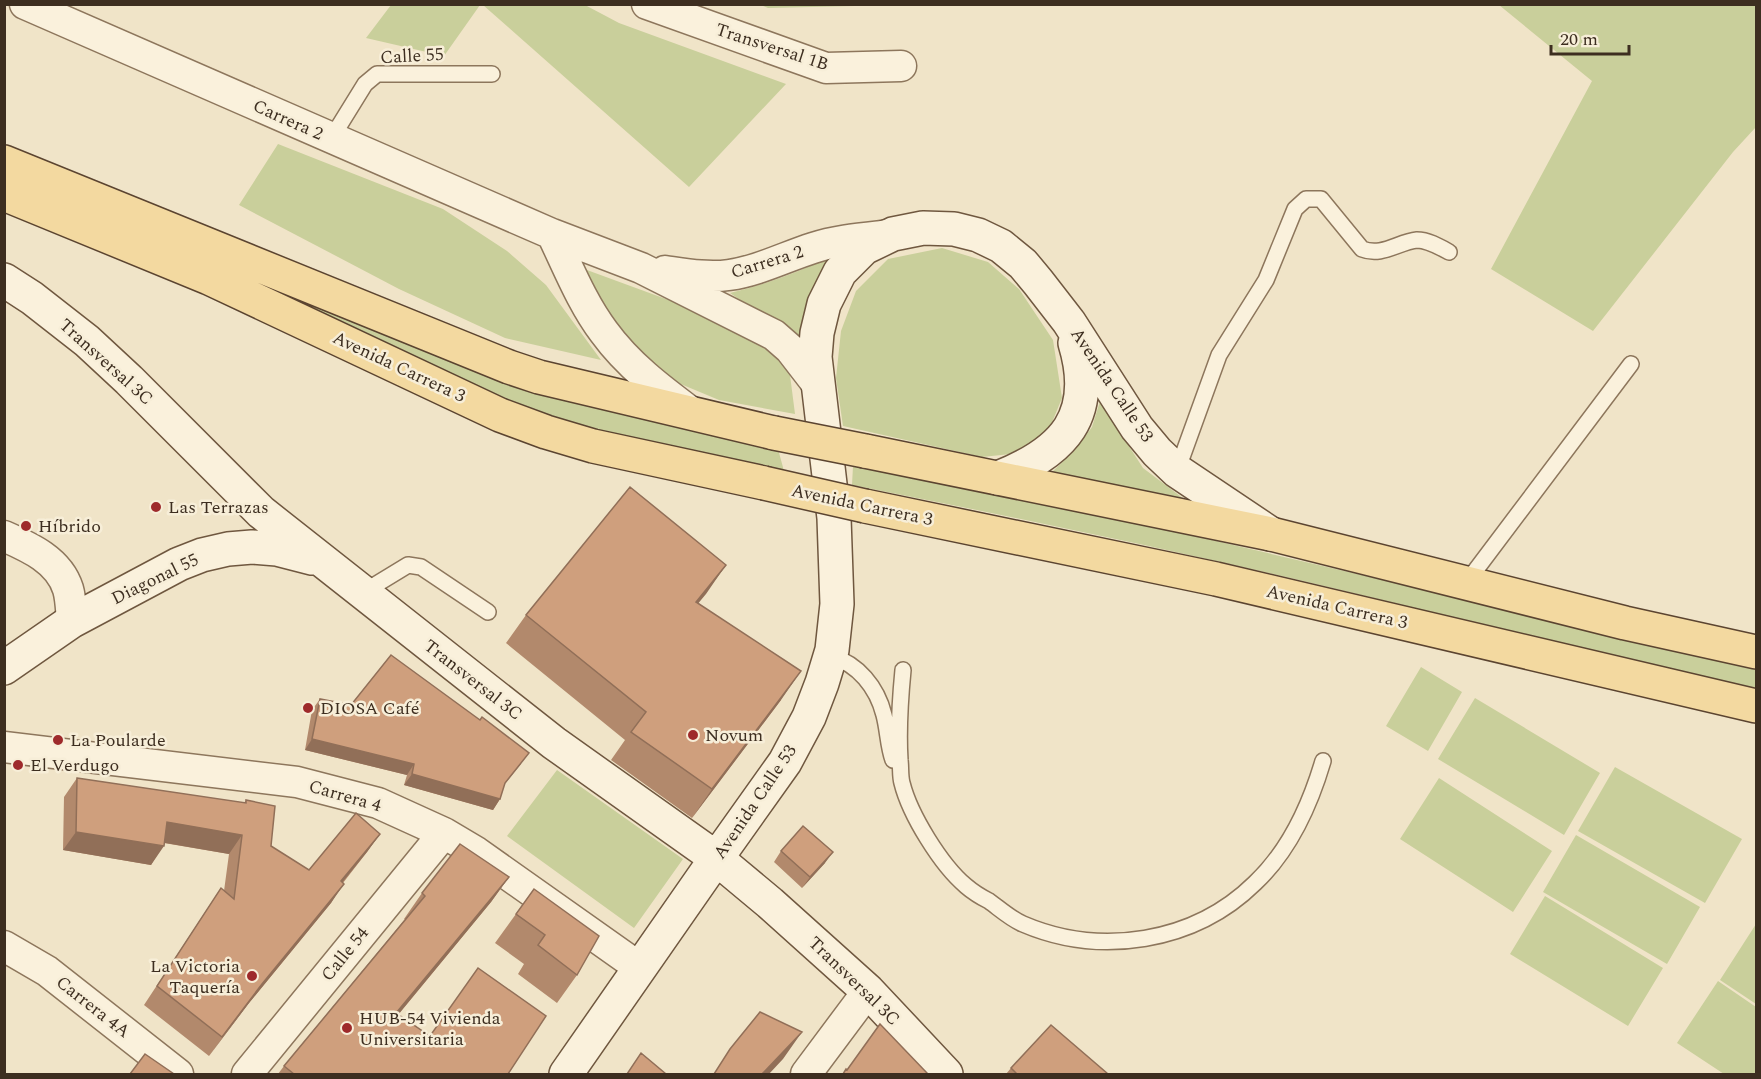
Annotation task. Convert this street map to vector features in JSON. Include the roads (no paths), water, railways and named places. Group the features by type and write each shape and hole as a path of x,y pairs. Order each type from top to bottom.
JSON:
{"main road":[{"name":"Avenida Carrera 3","path":"4,162 509,367 539,377 774,433 1271,534 1624,623 1756,652"},
{"name":"Avenida Carrera 3","path":"4,194 209,278 519,422 593,446 1227,582 1756,706"},
{"name":"Avenida Calle 53","path":"566,1074 785,762 809,717 822,683 831,656 837,604 834,518 815,357 817,333 824,304 840,272 864,248 892,234 923,228 954,229 978,235 1001,246 1030,273 1069,322 1137,428 1156,452 1177,471 1271,534"},
{"name":"Transversal 3C","path":"4,280 32,298 87,341 261,512 321,561 554,743 716,858 770,903 868,991 946,1074"},
{"name":"Avenida Calle 53","path":"998,478 1034,462 1055,446 1071,428 1081,406 1083,383 1078,353 1069,322"},
{"name":"Diagonal 55","path":"4,668 72,621 179,564 202,555 228,549 252,547 277,549 321,561"}],"street":[{"name":"Carrera 2","path":"25,4 552,234 641,268 774,335 790,349 817,384"},
{"name":"Transversal 1B","path":"646,4 826,68 901,66"},
{"path":"552,234 581,294 603,331 624,357 649,380 695,415"},
{"name":"Carrera 2","path":"641,268 700,276 730,275 814,248 892,234"},
{"path":"4,536 34,550 55,567 68,588 72,621"},
{"name":"Carrera 4","path":"4,747 297,782 378,803 444,833 476,852 640,968"},
{"name":"Calle 54","path":"247,1074 444,833"},
{"name":"Carrera 4A","path":"4,946 47,971 178,1074"},
{"path":"806,1074 868,991"}],"lane":[{"name":"Calle 55","path":"332,139 365,84 377,74 492,74"},
{"path":"1177,471 1220,355 1266,280 1294,209 1306,198 1321,199 1362,249 1368,252 1384,251 1420,240 1449,252"},
{"path":"1467,583 1631,364"},
{"path":"362,592 408,565 421,567 488,612"},
{"path":"831,656 843,659 873,686 884,713 890,752 919,823 934,849 966,886 1022,924 1077,940 1120,942 1164,935 1199,922 1229,905 1255,883 1278,857 1300,820 1323,762"},
{"path":"902,783 898,727 903,670"}],"place":[{"name":"Las Terrazas","path":"156,507"},
{"name":"Híbrido","path":"26,526"},
{"name":"DIOSA Café","path":"308,708"},
{"name":"Novum","path":"693,735"},
{"name":"La Poularde","path":"58,740"},
{"name":"El Verdugo","path":"18,765"},
{"name":"La Victoria Taquería","path":"252,976"},
{"name":"HUB-54 Vivienda Universitaria","path":"347,1028"}]}
